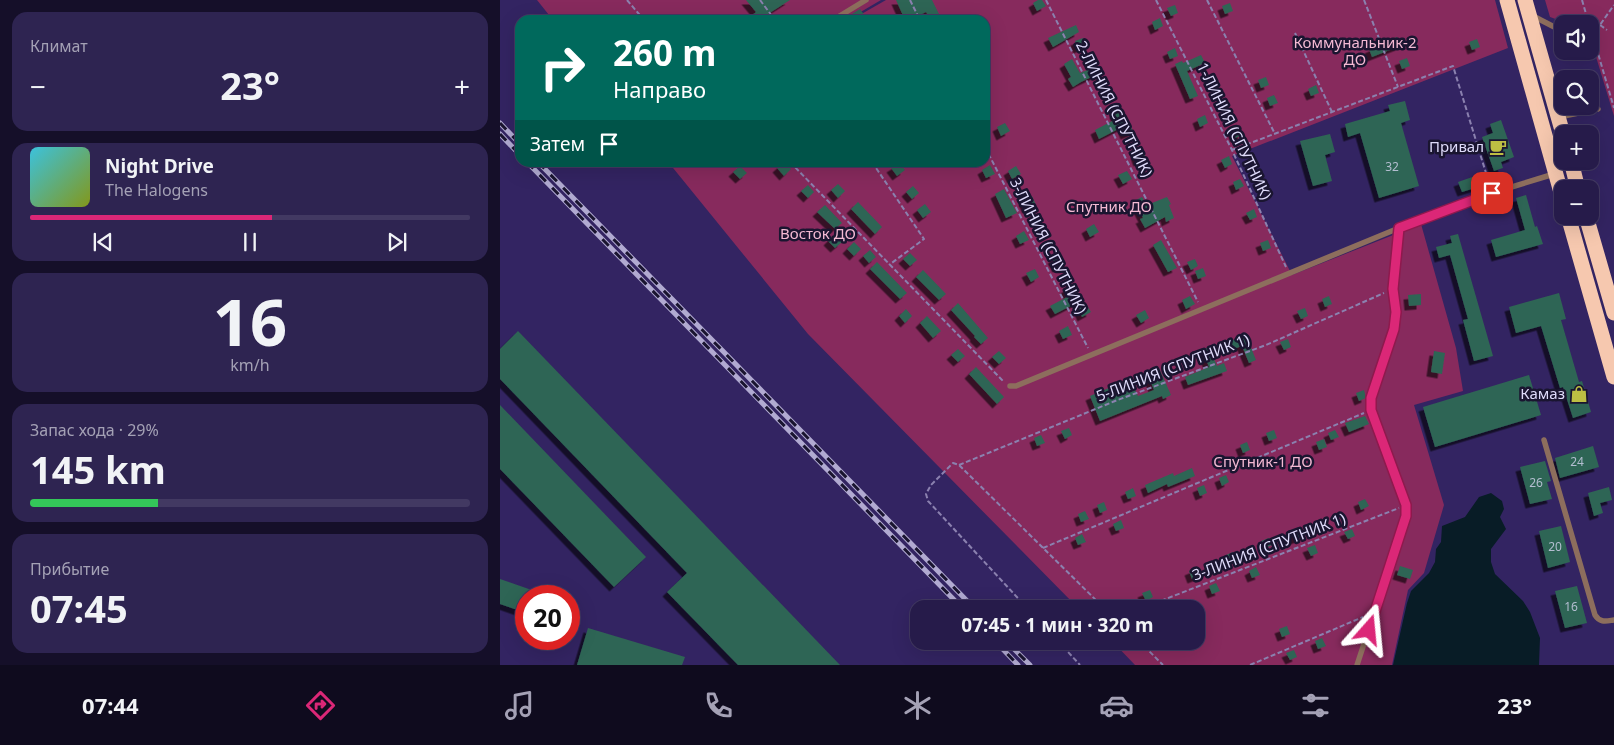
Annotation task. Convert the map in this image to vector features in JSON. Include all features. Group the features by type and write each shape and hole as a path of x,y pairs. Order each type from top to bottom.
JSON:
{"highway":[{"path":"1507,0 1558,180"},
{"path":"1527,7 1561,125"},
{"path":"1571,225 1614,377"},
{"path":"1589,225 1614,313"}],"lane":[{"path":"841,15 866,0"},
{"path":"1527,7 1554,26"},
{"path":"1559,117 1569,115"},
{"path":"1010,386 1016,386 1399,228 1492,193 1556,174"},
{"path":"1357,665 1406,516 1406,505 1371,410 1371,398 1394,329 1396,312 1393,289 1399,228"},
{"path":"1544,440 1595,615 1603,621 1614,620"}],"path":[{"path":"627,0 640,15"},
{"path":"760,0 771,15"},
{"path":"910,0 918,15"},
{"name":"2-ЛИНИЯ (СПУТНИК)","path":"1046,0 1201,309"},
{"name":"1-ЛИНИЯ (СПУТНИК)","path":"1156,0 1232,150 1290,274"},
{"path":"1207,0 1275,134"},
{"path":"1364,0 1398,87"},
{"path":"1582,0 1587,15"},
{"path":"1607,30 1600,25 1614,5"},
{"path":"1296,32 1332,112"},
{"path":"1599,60 1614,108"},
{"path":"1232,150 1453,66 1492,193"},
{"name":"3-ЛИНИЯ (СПУТНИК)","path":"990,157 1092,355"},
{"path":"795,167 998,378 1010,386"},
{"path":"875,167 924,240 889,265"},
{"name":"5-ЛИНИЯ (СПУТНИК 1)","path":"1020,600 928,501 926,494 931,485 954,463 959,466 1115,401 1266,345 1393,289"},
{"path":"1043,548 1371,410"},
{"path":"959,466 1096,600"},
{"name":"3-ЛИНИЯ (СПУТНИК 1)","path":"1163,600 1406,505"},
{"path":"1250,665 1375,612"},
{"path":"1066,650 1080,665"},
{"path":"1148,650 1163,665"}],"green space":[{"path":"537,0 881,0 856,15 549,15"},
{"path":"886,0 1495,0 1508,48 1232,156 1292,275 1421,224 1456,348 1463,391 1414,405 1444,505 1424,573 1408,590 1392,665 1135,665 1121,650 1205,650 1205,600 1070,600 808,334 672,167 990,167 990,15 860,15"},
{"path":"1545,0 1614,0 1614,116 1597,60 1599,60 1599,15 1554,15 1554,18 1550,17"}],"water":[{"path":"1491,493 1502,501 1504,509 1500,517 1506,529 1491,549 1491,562 1495,574 1523,601 1530,612 1540,638 1539,665 1393,665 1411,591 1429,573 1435,562 1436,549 1441,542 1442,526 1465,517 1479,497"}],"building":[{"path":"746,0 790,0 767,15 752,15 756,12"},
{"path":"896,0 932,0 940,15 928,15 926,12 920,15 903,15"},
{"path":"1042,0 1046,6 1037,11 1033,3"},
{"path":"1230,3 1233,11 1225,14 1222,6"},
{"path":"1175,5 1178,13 1171,16 1167,8"},
{"path":"860,9 864,15 853,15"},
{"path":"1160,18 1163,26 1155,30 1152,22"},
{"path":"1076,25 1079,32 1053,47 1048,38"},
{"path":"1397,37 1400,46 1372,57 1369,49"},
{"path":"1083,38 1086,46 1078,49 1075,41"},
{"path":"1477,39 1480,47 1472,50 1469,42"},
{"path":"1175,48 1178,56 1170,59 1167,52"},
{"path":"1201,55 1205,63 1187,71 1198,96 1190,99 1175,64 1182,61 1183,63"},
{"path":"1407,58 1410,66 1402,69 1399,61"},
{"path":"1072,59 1080,73 1097,66 1100,73 1073,87 1068,79 1071,77 1064,64"},
{"path":"1266,77 1269,85 1261,88 1258,80"},
{"path":"1316,85 1319,93 1311,96 1308,89"},
{"path":"1274,95 1278,103 1270,106 1267,98"},
{"path":"1405,101 1410,120 1401,123 1419,186 1379,198 1360,133 1348,137 1345,124 1390,111 1388,105"},
{"path":"1122,110 1128,124 1099,139 1095,130 1116,119 1114,113"},
{"path":"1205,115 1208,123 1200,127 1197,119"},
{"name":"Привал","path":"1501,120 1514,157 1501,162 1503,168 1494,171 1482,137 1493,133 1490,124"},
{"path":"1005,123 1010,131 1001,136 997,127"},
{"path":"1130,124 1133,132 1125,135 1122,127"},
{"path":"1239,127 1243,135 1235,138 1232,130"},
{"path":"1330,134 1335,152 1325,155 1332,181 1313,186 1300,141"},
{"path":"1143,150 1146,158 1138,162 1135,154"},
{"path":"1229,156 1232,164 1225,168 1221,160"},
{"path":"990,165 995,174 986,178 982,170 990,167"},
{"path":"1016,166 1021,174 1012,179 1008,171"},
{"path":"741,167 747,173 740,179 733,172"},
{"path":"789,167 791,169 784,176 777,168"},
{"path":"902,167 905,170 897,176 891,168"},
{"path":"1127,171 1132,179 1123,184 1118,175"},
{"path":"1481,174 1485,185 1462,192 1458,182"},
{"path":"1240,179 1244,186 1236,190 1233,182"},
{"path":"838,184 845,191 838,198 831,190"},
{"path":"808,185 814,192 808,198 801,191"},
{"path":"913,186 919,193 912,199 906,192"},
{"path":"1004,189 1017,213 1006,218 995,194"},
{"path":"1526,195 1535,227 1537,226 1543,244 1496,257 1491,240 1525,230 1516,198"},
{"path":"1032,196 1036,205 1027,209 1023,201"},
{"path":"1142,197 1147,205 1167,197 1171,204 1169,205 1174,218 1166,222 1165,217 1145,228 1140,219 1143,218 1134,201"},
{"path":"858,202 882,227 875,234 851,209"},
{"path":"925,204 931,212 923,218 917,210"},
{"path":"825,205 842,223 835,229 817,212"},
{"path":"1254,209 1257,217 1250,220 1246,213"},
{"path":"1094,224 1099,232 1090,237 1086,229"},
{"path":"1024,231 1029,240 1020,244 1016,236"},
{"path":"835,234 842,242 835,248 828,241"},
{"path":"1458,234 1493,356 1474,361 1463,320 1468,319 1450,255 1439,258 1436,247 1452,243 1450,236"},
{"path":"1161,240 1177,268 1168,272 1153,245"},
{"path":"1268,240 1271,248 1263,251 1260,243"},
{"path":"854,242 861,249 854,256 847,249"},
{"path":"870,250 876,257 869,263 863,256"},
{"path":"910,253 917,260 910,266 903,259"},
{"path":"1061,255 1065,263 1057,268 1052,259"},
{"path":"1195,259 1198,266 1191,270 1187,262"},
{"path":"877,262 907,293 900,299 870,269"},
{"path":"1203,268 1206,276 1198,279 1195,271"},
{"path":"1035,269 1039,277 1031,282 1026,273"},
{"path":"923,270 946,294 939,300 916,277"},
{"path":"1074,284 1082,300 1055,314 1050,306 1069,296 1065,289"},
{"path":"1559,293 1566,319 1561,320 1579,382 1582,381 1591,412 1573,418 1563,387 1560,388 1541,326 1516,333 1509,307"},
{"path":"1421,294 1421,305 1409,306 1408,295"},
{"path":"1190,296 1195,304 1186,309 1182,300"},
{"path":"1329,296 1332,304 1325,307 1322,299"},
{"path":"958,303 988,338 981,344 951,310"},
{"path":"1086,304 1091,312 1082,317 1078,308"},
{"path":"1305,308 1308,316 1301,319 1297,311"},
{"path":"906,309 912,316 905,323 899,316"},
{"path":"1145,310 1149,318 1141,323 1136,315"},
{"path":"927,316 941,331 933,338 920,323"},
{"path":"1068,326 1072,335 1063,339 1059,331"},
{"path":"518,331 840,665 738,665 667,592 687,573 500,379 500,349"},
{"path":"1246,335 1256,360 1249,363 1242,346 1231,350 1228,342"},
{"path":"1288,339 1291,347 1284,350 1280,342"},
{"path":"1209,347 1217,366 1224,363 1227,371 1188,385 1185,377 1209,367 1202,350"},
{"path":"958,349 965,356 958,362 951,355"},
{"path":"999,351 1006,358 999,364 992,357"},
{"path":"1434,351 1445,353 1442,374 1431,372"},
{"path":"976,367 1004,397 997,404 969,374"},
{"path":"1159,368 1171,395 1163,399 1162,396 1100,421 1090,396 1130,379 1138,396 1154,390 1147,373"},
{"path":"1529,375 1541,415 1435,447 1423,407"},
{"path":"1364,390 1366,398 1359,401 1356,393"},
{"path":"500,405 646,557 614,587 500,469"},
{"path":"1365,416 1369,424 1349,432 1345,423"},
{"path":"1069,428 1072,435 1065,439 1061,431"},
{"path":"1274,430 1277,438 1269,441 1266,433"},
{"path":"1335,430 1339,437 1331,440 1328,433"},
{"path":"1041,435 1045,443 1037,446 1034,438"},
{"path":"1324,439 1327,447 1319,450 1316,442"},
{"path":"1247,442 1250,450 1243,453 1240,445"},
{"path":"1593,446 1599,467 1560,478 1555,458"},
{"path":"1545,461 1551,481 1547,482 1552,499 1530,504 1520,467"},
{"path":"1192,468 1195,476 1168,487 1167,484 1148,493 1145,485 1173,473 1174,476"},
{"path":"1226,475 1229,482 1222,486 1219,478"},
{"path":"1204,485 1207,493 1200,496 1197,488"},
{"path":"1609,487 1612,500 1600,503 1603,513 1594,516 1588,493"},
{"path":"1133,488 1136,496 1128,499 1125,492"},
{"path":"1365,499 1369,506 1361,510 1358,502"},
{"path":"1104,502 1107,510 1100,513 1097,505"},
{"path":"1085,511 1089,519 1081,522 1078,514"},
{"path":"1121,520 1124,528 1116,531 1113,524"},
{"path":"1561,526 1570,562 1548,568 1539,531"},
{"path":"1300,529 1303,537 1295,540 1292,532"},
{"path":"1352,529 1355,536 1348,539 1344,532"},
{"path":"1082,534 1086,542 1078,545 1075,538"},
{"path":"1269,538 1272,545 1265,548 1261,541"},
{"path":"1315,545 1318,553 1311,556 1307,548"},
{"path":"1233,552 1236,560 1229,563 1226,555"},
{"path":"1400,566 1413,570 1410,579 1397,575"},
{"path":"1256,567 1260,575 1252,578 1249,571"},
{"path":"1196,568 1200,576 1192,579 1189,571"},
{"path":"500,579 517,585 515,585 515,609 500,604"},
{"path":"1216,583 1220,591 1212,594 1209,586"},
{"path":"1577,586 1587,623 1565,628 1555,591"},
{"path":"1150,590 1153,597 1146,600 1142,593"},
{"path":"1287,626 1290,634 1282,637 1279,629"},
{"path":"588,628 685,657 682,665 577,665"},
{"path":"1322,638 1326,646 1318,649 1315,641"},
{"path":"1294,650 1297,657 1290,660 1286,653"}],"railway":[{"path":"500,123 515,139"},
{"path":"500,134 515,150"},
{"path":"532,167 954,600"},
{"path":"543,167 966,600"},
{"path":"1004,650 1018,665"},
{"path":"1015,650 1030,665"}],"place":[{"name":"Привал","path":"1498,147"},
{"name":"Камаз","path":"1579,394"}],"route":[{"path":"1369,630 1406,516 1406,505 1371,410 1371,398 1394,329 1396,312 1393,289 1399,228 1492,193"}],"park label":[{"name":"Коммунальник-2 ДО","path":"1355,52"},
{"name":"Спутник ДО","path":"1109,207"},
{"name":"Восток ДО","path":"818,234"},
{"name":"Спутник-1 ДО","path":"1263,462"}]}
